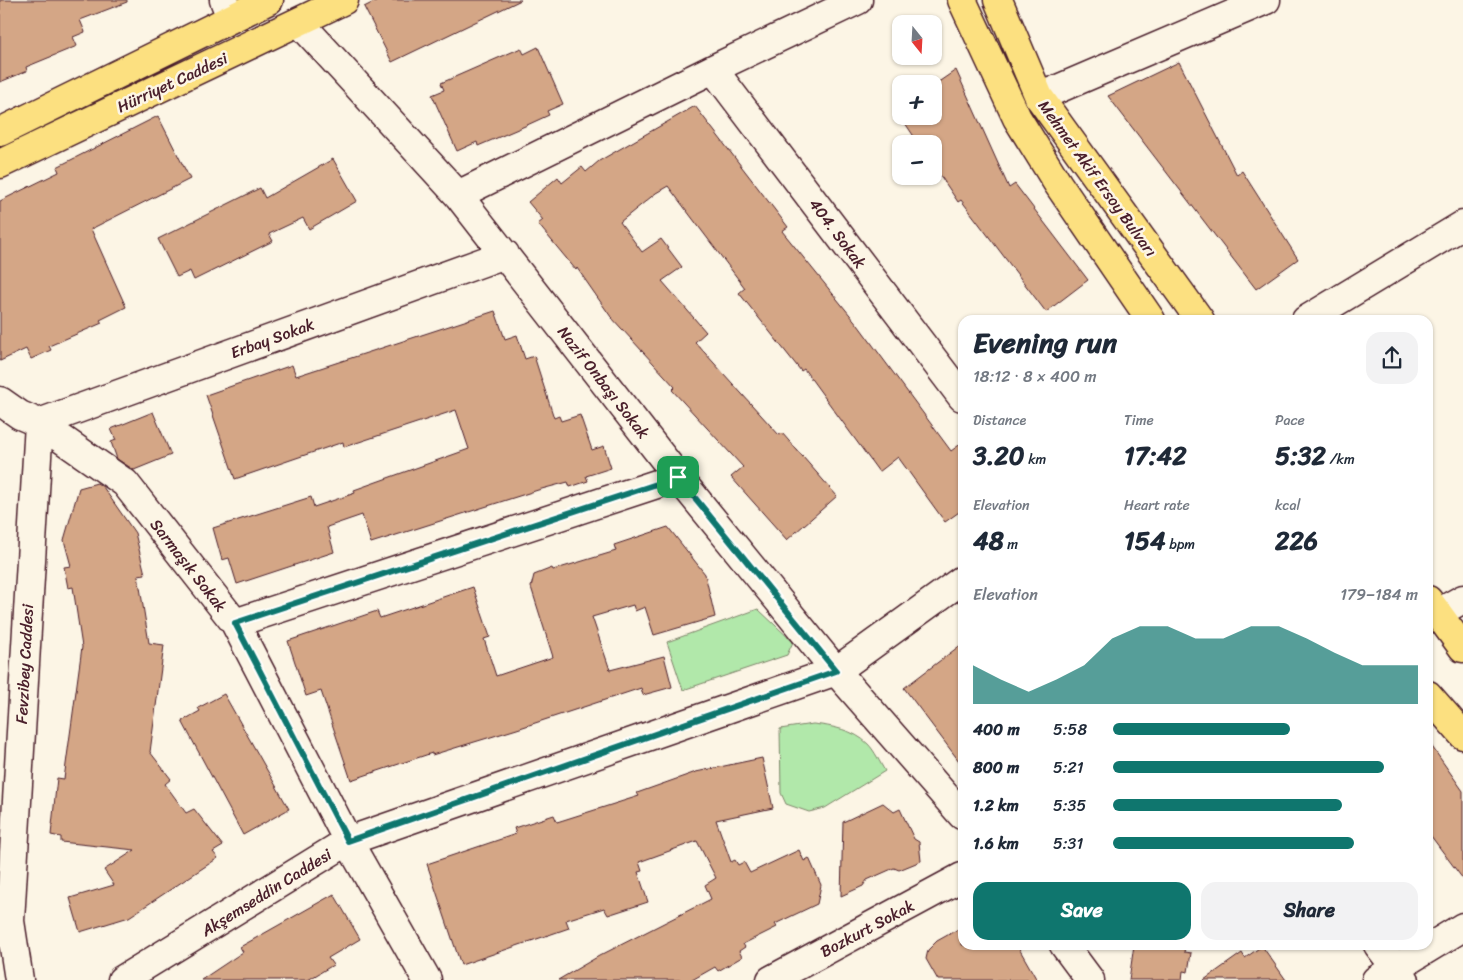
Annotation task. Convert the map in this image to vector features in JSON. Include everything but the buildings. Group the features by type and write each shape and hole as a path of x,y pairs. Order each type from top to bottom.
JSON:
{"main road":[{"name":"Hürriyet Caddesi","path":"0,132 228,9 269,0"},
{"name":"Hürriyet Caddesi","path":"0,164 344,0"},
{"name":"Mehmet Akif Ersoy Bulvarı","path":"962,0 1017,118 1058,184 1148,315"},
{"name":"Mehmet Akif Ersoy Bulvarı","path":"998,0 1039,97 1196,315"},
{"path":"1433,606 1463,648"},
{"path":"1433,701 1463,735"}],"street":[{"path":"458,195 713,69 858,0"},
{"path":"1039,97 1266,0"},
{"name":"Nazif Onbaşı Sokak","path":"299,22 458,195 678,477 836,671 958,810"},
{"name":"404. Sokak","path":"713,69 958,392"},
{"path":"1314,315 1463,225"},
{"name":"Erbay Sokak","path":"15,416 505,254"},
{"name":"Sarmaşık Sokak","path":"15,416 125,483 235,623 348,841 427,980"},
{"name":"Fevzibey Caddesi","path":"15,416 7,840 10,922 19,980"},
{"path":"235,623 678,477"},
{"name":"Akşemseddin Caddesi","path":"122,980 348,841 836,671 958,583"},
{"path":"1433,606 1463,599"},
{"name":"Bozkurt Sokak","path":"771,980 958,879"},
{"path":"1433,949 1463,928"},
{"path":"1068,950 1090,980"},
{"path":"1380,950 1393,976 1431,950"}],"green space":[{"path":"758,609 793,642 787,655 683,690 667,642"},
{"path":"813,724 828,726 856,735 873,750 885,771 825,808 809,812 786,804 781,793 780,729"}],"route":[{"path":"678,477 836,671 348,841 235,623 678,477"}]}
